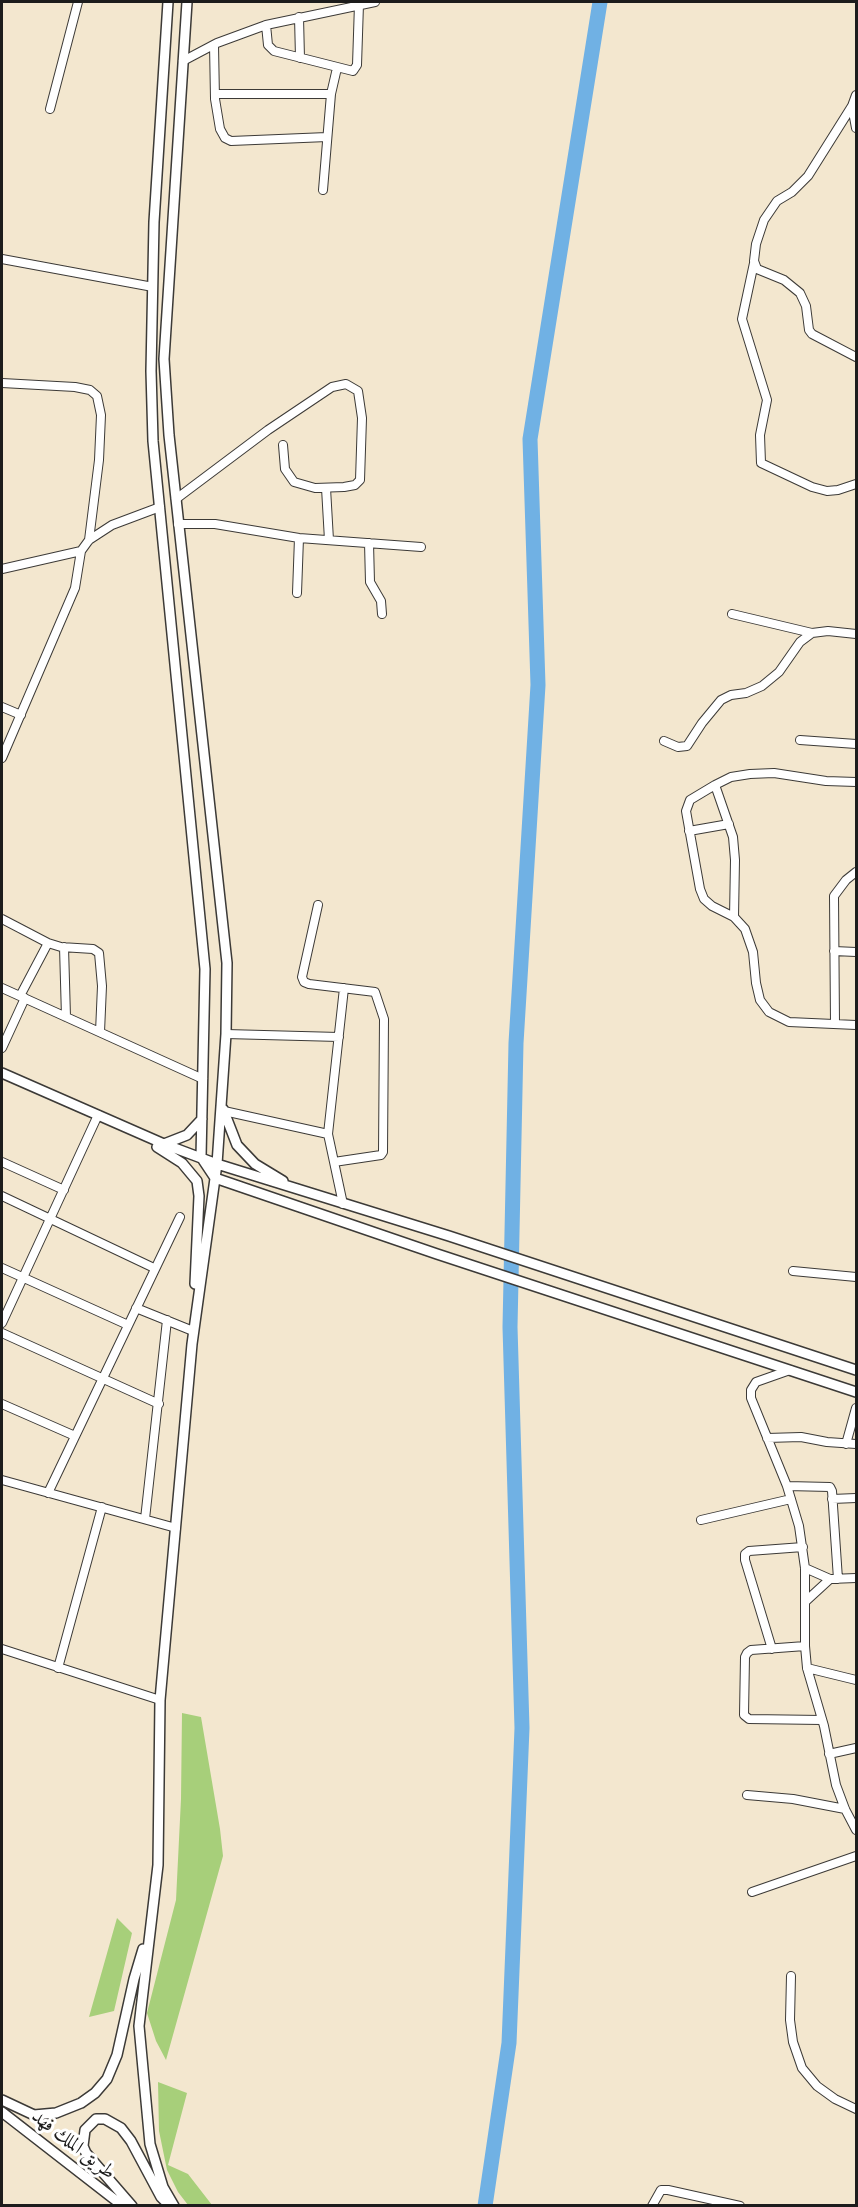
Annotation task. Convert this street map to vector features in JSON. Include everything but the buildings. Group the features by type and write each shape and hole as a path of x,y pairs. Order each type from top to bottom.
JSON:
{"street":[{"path":"50,109 78,2"},
{"path":"168,2 154,222 153,441 206,969 201,1157 215,1178 856,1392"},
{"path":"187,2 164,359 178,524 227,963 223,1107 192,1344"},
{"path":"183,61 214,45 266,25 340,5 375,2"},
{"path":"266,25 268,45 271,49 353,71 356,69 359,4"},
{"path":"299,17 300,58"},
{"path":"214,45 215,94 220,129 225,138 231,141 327,137"},
{"path":"323,190 331,94 337,68"},
{"path":"215,94 331,94"},
{"path":"856,94 852,106 808,176 792,192 777,201 764,220 756,243 742,319 767,400 760,435 761,463 827,491 856,484"},
{"path":"852,106 856,128"},
{"path":"2,259 153,287"},
{"path":"754,261 757,269 784,280 800,293 806,306 809,330 812,334 856,357"},
{"path":"2,383 75,387 90,390 97,396 101,415 99,460 89,540"},
{"path":"176,499 268,430 332,387 346,384 358,391 362,418 360,480 355,485 344,488 315,488 294,482 285,469 283,445"},
{"path":"326,488 329,540"},
{"path":"2,758 75,588 81,551 89,540 112,525 160,507"},
{"path":"178,524 215,524 299,538 421,547"},
{"path":"297,593 299,538"},
{"path":"369,543 370,582 381,601 382,614"},
{"path":"2,569 81,551"},
{"path":"732,614 812,633 828,631 856,634"},
{"path":"664,741 678,747 687,746 721,700 762,686 779,672 800,642 812,633"},
{"path":"2,707 21,715"},
{"path":"800,740 856,744"},
{"path":"856,782 826,781 774,773 731,777 690,800 686,811 700,889 704,899 712,906 734,917 745,929 753,952 760,1000 769,1012 789,1022 856,1025"},
{"path":"715,785 729,824 735,860 734,917"},
{"path":"689,831 729,824"},
{"path":"835,1024 834,896 846,880 856,872"},
{"path":"318,905 302,977 304,982 375,992 384,1019 384,1149 381,1155 334,1162"},
{"path":"2,919 48,943 64,947 93,949 99,953 102,986 100,1032"},
{"path":"2,1048 22,997 48,943"},
{"path":"64,947 66,1017"},
{"path":"834,951 856,952"},
{"path":"2,988 204,1079"},
{"path":"343,1204 328,1134 344,988"},
{"path":"226,1034 339,1037"},
{"path":"2,1073 164,1144 217,1164 449,1236 856,1370"},
{"path":"223,1107 328,1134"},
{"path":"223,1107 237,1145 255,1164 298,1190"},
{"path":"2,1323 98,1115"},
{"path":"164,1144 187,1135 202,1119"},
{"path":"119,1124 182,1163 197,1181 199,1196 192,1344 160,1700 158,1865 139,2026 150,2144 155,2165 172,2205"},
{"path":"2,1162 64,1190"},
{"path":"2,1196 154,1268"},
{"path":"48,1493 180,1217"},
{"path":"2,1268 128,1325"},
{"path":"793,1271 856,1277"},
{"path":"135,1308 193,1330"},
{"path":"146,1519 167,1320"},
{"path":"2,1333 159,1404"},
{"path":"790,1370 756,1382 751,1390 751,1398 788,1486 805,1568 807,1668 822,1720 836,1785 856,1830"},
{"path":"2,1404 75,1436"},
{"path":"846,1444 856,1408"},
{"path":"767,1438 801,1437 856,1444"},
{"path":"2,1480 176,1527"},
{"path":"788,1486 830,1486 834,1579"},
{"path":"832,1499 856,1498"},
{"path":"701,1521 791,1499"},
{"path":"58,1668 102,1507"},
{"path":"772,1649 745,1554 748,1551 802,1547"},
{"path":"805,1568 834,1579 856,1578"},
{"path":"806,1601 834,1579"},
{"path":"805,1646 750,1650 745,1657 746,1718 822,1720"},
{"path":"2,1649 160,1700"},
{"path":"807,1668 856,1680"},
{"path":"829,1754 856,1748"},
{"path":"747,1795 793,1799 845,1809"},
{"path":"752,1892 856,1856"},
{"path":"2,2100 34,2115 56,2113 81,2103 95,2093 107,2079 117,2055 134,1979 150,1924"},
{"path":"791,1976 790,2020 793,2042 802,2068 817,2086 835,2099 856,2109"},
{"name":"طريق الملك فهد","path":"2,2112 123,2205"},
{"name":"طريق الملك فهد","path":"132,2205 86,2153 83,2146 85,2130 96,2119 105,2119 121,2128 131,2141 161,2197 172,2205"},
{"path":"652,2205 661,2190 668,2190 740,2205"}],"green space":[{"path":"182,1713 201,1717 223,1856 166,2060 156,2041 147,2013 176,1900"},
{"path":"117,1918 132,1933 114,2011 89,2017"},
{"path":"158,2082 187,2093 168,2165 188,2174 212,2205 188,2205 178,2192 167,2170 159,2131"}],"waterway":[{"path":"485,2206 509,2043 522,1728 510,1327 516,1043 538,685 530,439 600,2"}]}
